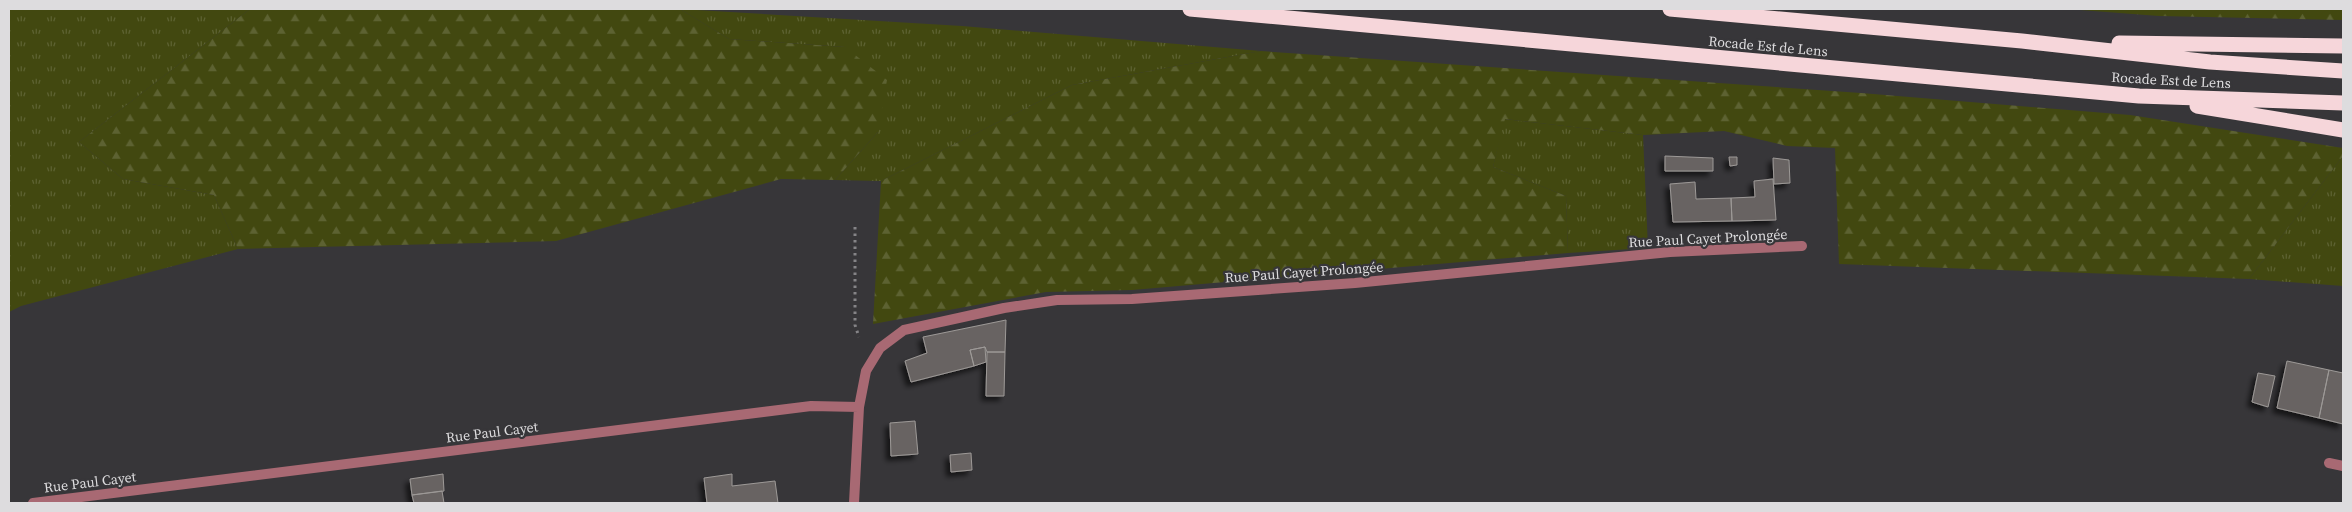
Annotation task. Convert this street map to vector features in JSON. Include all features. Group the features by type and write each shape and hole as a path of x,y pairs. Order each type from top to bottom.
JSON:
{"highway":[{"name":"Rocade Est de Lens","path":"1190,9 2138,96 2343,103"},
{"name":"Rocade Est de Lens","path":"1670,9 2022,41 2210,62 2343,71"},
{"path":"2022,41 2343,46"},
{"path":"2138,96 2343,130"}],"street":[{"name":"Rue Paul Cayet Prolongée","path":"859,407 866,371 874,357 880,348 904,330 1004,308 1057,300 1132,299 1355,283 1670,252 1802,246"},
{"name":"Rue Paul Cayet","path":"33,503 811,406 859,407"},
{"path":"854,503 859,407"},
{"path":"2329,462 2343,466"}],"path":[{"path":"855,227 855,325 860,342 874,357"}],"green space":[{"path":"9,9 250,9 79,142 123,179 214,195 238,249 21,306 9,312"},
{"path":"250,9 680,9 729,39 845,47 887,80 878,132 835,180 781,179 556,241 238,249 214,195 123,179 79,142"},
{"path":"680,9 962,26 1261,51 1072,85 881,181 835,180 878,132 845,47 729,39"},
{"path":"2067,9 2343,9 2343,20 2159,16"},
{"path":"1261,51 1861,93 2130,115 2343,148 2343,156 2249,279 1839,264 1835,148 1787,146 1724,131 1643,135 1505,119 1493,167 1566,196 1568,253 1132,290 1046,292 873,324 881,181 1072,85"},
{"path":"1504,119 1643,135 1648,248 1568,253 1566,196 1493,167"},
{"path":"2343,156 2343,286 2249,279"}],"building":[{"path":"1665,156 1713,158 1713,171 1665,171"},
{"path":"1729,157 1737,157 1737,165 1730,166"},
{"path":"1773,158 1789,160 1790,183 1774,184"},
{"path":"1773,179 1776,220 1732,221 1731,198 1755,197 1754,181"},
{"path":"1695,182 1696,199 1731,198 1732,221 1673,222 1670,184"},
{"path":"1006,320 1005,352 987,352 985,347 970,350 974,366 911,382 905,361 927,353 923,337"},
{"path":"985,347 986,362 974,366 970,350"},
{"path":"987,352 1005,352 1004,396 986,396"},
{"path":"2287,361 2329,370 2319,418 2277,408"},
{"path":"2329,370 2343,373 2343,424 2319,418"},
{"path":"2258,373 2275,376 2268,407 2252,402"},
{"path":"915,421 918,454 891,456 890,423"},
{"path":"971,453 972,470 951,472 950,455"},
{"path":"443,474 444,491 412,495 410,479"},
{"path":"732,474 732,486 775,481 778,503 707,503 704,478"},
{"path":"442,491 444,503 414,503 412,495"}]}
